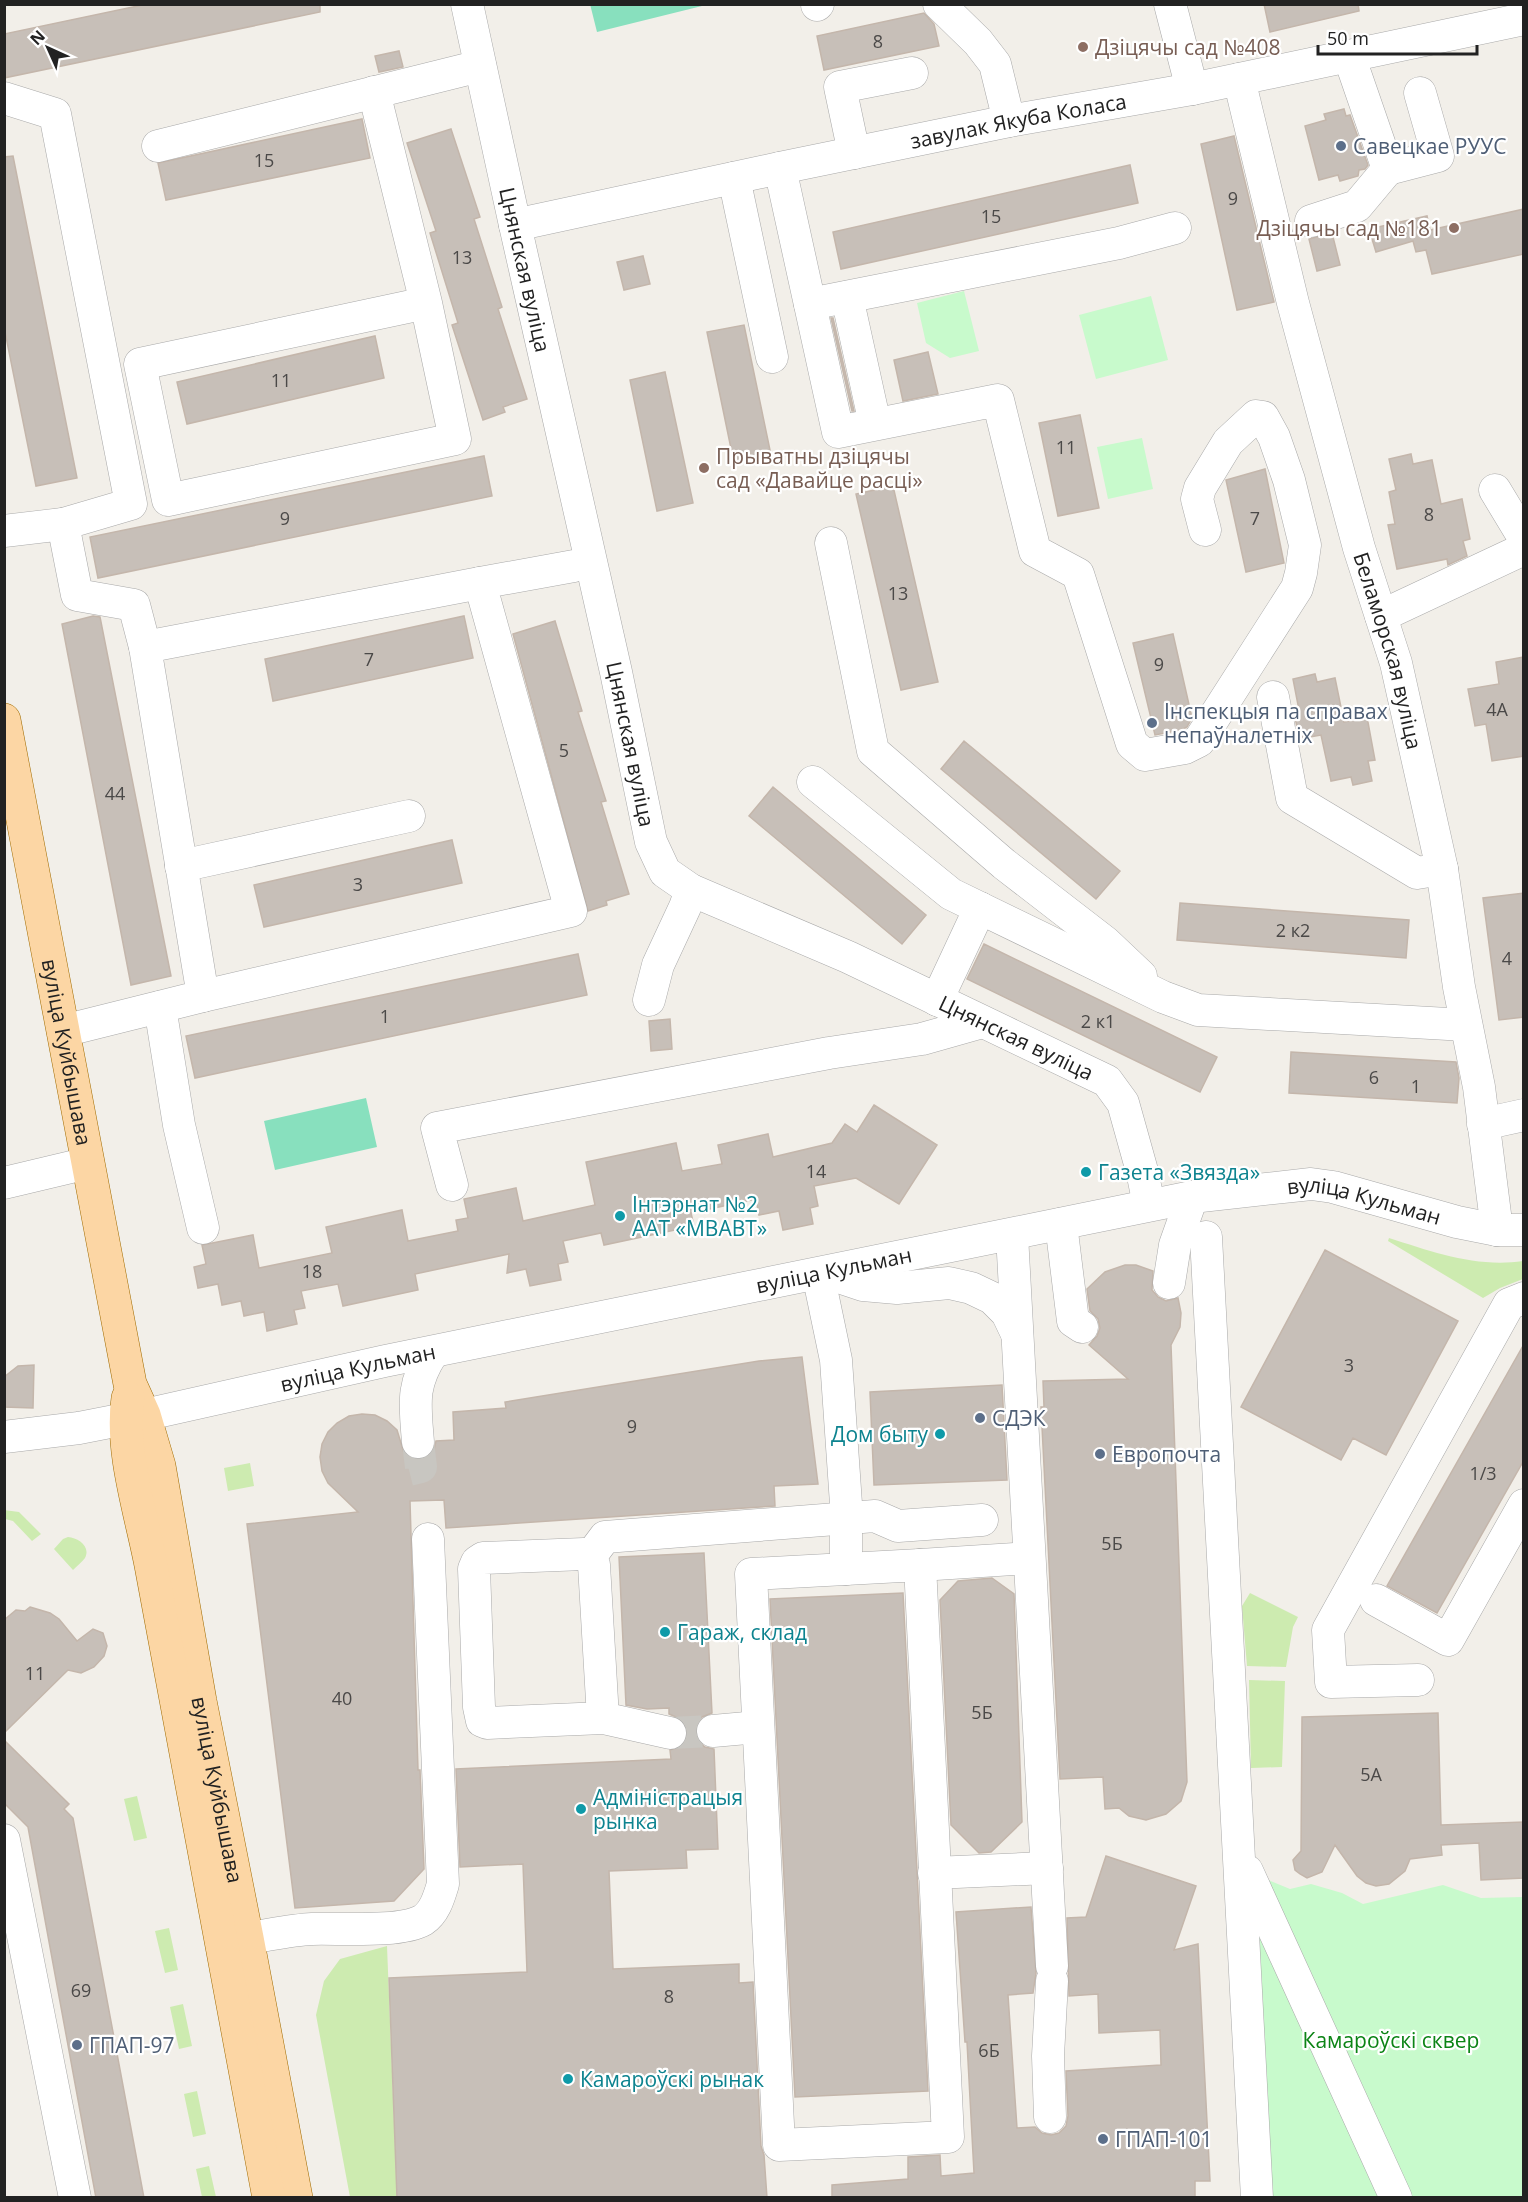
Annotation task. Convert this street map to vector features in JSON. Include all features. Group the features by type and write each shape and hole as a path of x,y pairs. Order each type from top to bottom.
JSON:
{"main road":[{"name":"вуліца Куйбышава","path":"4,720 130,1384 134,1417 132,1472 152,1565 268,2198"},
{"name":"вуліца Куйбышава","path":"134,1417 159,1466 200,1701 248,1938 296,2198"}],"street":[{"name":"Цнянская вуліца","path":"467,4 616,672 651,842 665,872 691,890 848,957 1107,1081 1123,1103 1149,1205"},
{"path":"939,4 978,42 995,64 1010,121"},
{"path":"1170,4 1192,89"},
{"name":"завулак Якуба Коласа","path":"515,225 1010,121 1192,89 1524,19"},
{"path":"1349,56 1388,169"},
{"path":"158,146 480,66"},
{"path":"854,153 840,87 912,73"},
{"name":"Беламорская вуліца","path":"1239,79 1293,303 1359,548 1396,663 1442,869 1466,1025 1479,1087 1483,1124 1510,1230"},
{"path":"374,92 426,303 455,439 168,500 140,364 426,303"},
{"path":"1311,221 1358,206 1388,169 1438,156 1420,93"},
{"path":"4,98 55,114 131,504 63,524 4,531"},
{"path":"780,168 838,432 998,400 1035,550 1078,574 1132,744 1145,755 1185,748 1199,741 1297,588 1305,545 1289,480 1274,437 1263,417 1256,416 1228,442 1200,488 1197,499 1204,530"},
{"path":"734,178 772,357"},
{"path":"810,304 1119,243 1175,228"},
{"path":"847,297 875,424"},
{"path":"1495,490 1524,538"},
{"path":"63,524 77,595 134,605 145,647 203,996"},
{"path":"831,543 873,751 1004,864 1105,942 1163,998"},
{"path":"1381,616 1524,549"},
{"path":"145,647 574,566"},
{"path":"63,1031 203,996 571,911 480,583"},
{"path":"1273,697 1292,798 1417,873 1442,869"},
{"path":"813,782 951,894 1163,998 1198,1010 1466,1025"},
{"path":"182,866 409,816"},
{"path":"649,1000 658,965 691,890"},
{"path":"937,1000 980,908"},
{"path":"160,1007 180,1125 203,1228"},
{"path":"452,1185 436,1128 829,1053 922,1039 982,1022"},
{"path":"1483,1124 1524,1115"},
{"path":"4,1184 88,1163"},
{"name":"вуліца Кульман","path":"4,1437 79,1428 134,1417 385,1361 1192,1197 1279,1187 1322,1185 1457,1222 1510,1230"},
{"path":"1170,1283 1175,1245 1192,1197"},
{"path":"1061,1224 1073,1321 1082,1327"},
{"path":"1012,1235 1052,1973 1048,2056 1050,2117"},
{"path":"1206,1236 1257,2198"},
{"path":"846,1569 846,1519 836,1360 822,1274 863,1285 897,1288 949,1283 971,1288 992,1298 1007,1313 1017,1335"},
{"path":"1418,1680 1331,1682 1328,1630 1509,1304 1524,1298"},
{"path":"385,1361 407,1376 417,1442 415,1395 420,1370 432,1352"},
{"path":"1376,1600 1448,1640 1524,1505"},
{"path":"590,1557 605,1537 875,1516 898,1526 982,1520"},
{"path":"248,1938 310,1929 382,1928 413,1924 424,1919 438,1901 443,1884 428,1539"},
{"path":"603,1718 594,1565 590,1557 584,1554 483,1558 477,1562 474,1569 479,1707 482,1721 487,1723 603,1718 670,1733"},
{"path":"920,1565 948,2136 779,2145 751,1574 1029,1558"},
{"path":"435,1711 479,1707"},
{"path":"713,1731 758,1727"},
{"path":"4,1840 75,2198"},
{"path":"1239,1854 1396,2198"},
{"path":"934,1873 1047,1868"}],"green space":[{"path":"590,4 706,4 706,5 597,32"},
{"path":"964,291 979,351 950,358 926,343 917,303"},
{"path":"1151,296 1168,360 1096,379 1079,315"},
{"path":"1142,438 1153,489 1108,499 1097,447"},
{"path":"366,1098 377,1147 275,1170 264,1121"},
{"path":"1389,1238 1472,1260 1506,1263 1523,1261 1523,1279 1483,1298 1388,1241"},
{"path":"250,1463 254,1486 228,1491 224,1468"},
{"path":"4,1510 19,1512 41,1534 32,1541 13,1521 5,1519"},
{"path":"68,1537 79,1541 86,1550 85,1558 73,1570 54,1549"},
{"path":"1250,1593 1298,1617 1293,1627 1286,1667 1247,1666 1242,1606"},
{"path":"1249,1680 1285,1681 1282,1767 1251,1768"},
{"path":"137,1796 147,1838 134,1841 124,1799"},
{"name":"Камароўскі сквер","path":"1249,1872 1290,1889 1311,1884 1342,1893 1363,1904 1443,1885 1481,1898 1523,1897 1523,2197 1270,2197"},
{"path":"169,1928 178,1970 165,1973 155,1931"},
{"path":"387,1946 397,2197 350,2197 316,2015 324,1981 340,1959"},
{"path":"183,2004 192,2046 179,2049 170,2007"},
{"path":"197,2091 206,2134 193,2137 184,2094"},
{"path":"209,2166 216,2197 202,2197 196,2169"}],"building":[{"path":"147,4 320,4 320,12 4,78 4,34"},
{"path":"1264,4 1358,4 1359,11 1270,32"},
{"path":"924,13 934,24 939,46 824,70 817,36"},
{"path":"399,51 403,67 379,72 375,56"},
{"name":"Савецкае РУУС","path":"1344,109 1346,116 1350,115 1368,165 1365,169 1359,170 1358,176 1340,181 1338,175 1319,180 1305,126 1326,120 1324,114"},
{"path":"362,119 370,158 166,200 158,163"},
{"path":"451,129 480,217 474,219 502,307 498,309 527,399 503,407 505,412 483,420 452,325 458,323 430,233 436,231 407,143"},
{"path":"1234,136 1274,302 1237,310 1201,144"},
{"path":"13,156 77,478 36,486 4,327 4,157"},
{"path":"1130,165 1138,203 841,269 833,232"},
{"path":"1524,209 1524,254 1432,274 1426,250 1416,252 1413,241 1376,252 1369,229 1427,216 1430,230"},
{"path":"1332,233 1340,265 1317,271 1309,239"},
{"path":"643,256 650,284 624,290 617,262"},
{"path":"831,318 833,318 854,411 852,411"},
{"path":"744,325 771,455 734,463 707,332"},
{"path":"375,336 384,378 187,424 177,382"},
{"path":"928,352 938,394 903,401 894,360"},
{"path":"665,372 693,503 657,511 630,380"},
{"path":"1080,415 1099,508 1058,516 1039,423"},
{"path":"1411,454 1413,464 1432,460 1441,504 1462,499 1470,539 1463,541 1467,556 1448,565 1447,559 1397,569 1388,525 1395,524 1389,492 1396,490 1389,459"},
{"path":"484,456 492,496 98,578 90,537"},
{"path":"1265,469 1284,563 1246,572 1226,480"},
{"path":"893,486 938,682 901,690 856,494"},
{"path":"93,616 100,617 171,976 131,985 62,624"},
{"path":"464,616 473,658 273,701 265,659"},
{"path":"555,621 582,711 578,712 606,801 601,802 629,894 606,901 607,905 588,911 513,634"},
{"path":"1173,634 1192,718 1187,727 1181,730 1155,735 1133,643"},
{"path":"1524,657 1524,756 1492,761 1486,724 1475,726 1468,689 1499,684 1496,662"},
{"path":"1315,674 1317,682 1335,678 1344,722 1367,717 1375,760 1368,761 1372,781 1353,785 1351,777 1331,781 1321,735 1299,739 1294,711 1299,710 1293,679"},
{"path":"964,741 1120,871 1096,899 941,769"},
{"path":"773,787 926,915 902,944 749,816"},
{"path":"452,840 462,883 264,927 254,885"},
{"path":"1524,893 1524,1017 1499,1020 1483,898"},
{"path":"1180,903 1409,920 1406,958 1177,940"},
{"path":"984,944 1217,1057 1200,1092 967,979"},
{"path":"578,954 587,995 195,1078 186,1036"},
{"path":"670,1019 672,1049 651,1051 649,1021"},
{"path":"1291,1052 1456,1062 1459,1078 1457,1103 1289,1093"},
{"path":"874,1105 937,1145 899,1204 856,1178 814,1186 818,1206 810,1208 813,1224 783,1230 779,1211 759,1215 756,1199 691,1213 694,1226 604,1245 601,1233 563,1241 568,1262 558,1264 561,1280 530,1286 526,1269 507,1273 509,1254 415,1274 418,1290 343,1306 338,1284 301,1291 305,1308 294,1310 297,1324 267,1331 264,1312 244,1316 241,1301 222,1305 218,1284 198,1288 194,1267 206,1264 202,1245 253,1235 259,1268 332,1253 326,1227 402,1210 408,1241 458,1231 456,1220 468,1218 464,1199 516,1188 523,1221 595,1205 586,1162 676,1143 682,1171 722,1164 718,1145 768,1134 773,1157 832,1143 845,1124 857,1132"},
{"path":"1325,1250 1458,1321 1386,1455 1353,1438 1341,1460 1241,1407"},
{"path":"1125,1265 1136,1265 1153,1271 1152,1290 1166,1301 1178,1298 1181,1313 1180,1327 1171,1345 1187,1782 1181,1801 1166,1814 1146,1820 1129,1816 1119,1808 1105,1809 1103,1777 1060,1779 1041,1407 1044,1407 1043,1381 1128,1379 1089,1345 1097,1336 1100,1328 1098,1319 1090,1311 1087,1289 1105,1272"},
{"path":"1524,1344 1524,1460 1437,1613 1387,1586"},
{"path":"802,1357 818,1484 774,1486 775,1506 446,1528 444,1500 410,1501 418,1770 420,1770 424,1869 394,1901 295,1908 247,1524 358,1512 328,1483 322,1471 320,1457 322,1444 328,1432 349,1416 375,1415 387,1421 397,1430 404,1453 420,1460 429,1456 434,1450 436,1441 454,1440 453,1412 506,1408 505,1402 759,1361"},
{"path":"34,1365 33,1408 4,1407 4,1377 18,1366"},
{"name":"Дом быту","path":"1002,1385 1007,1480 874,1485 870,1392"},
{"path":"704,1553 712,1713 702,1717 696,1724 695,1732 699,1742 705,1747 714,1749 718,1849 686,1850 687,1868 609,1871 613,1969 739,1964 739,1983 753,1982 761,2146 764,2155 767,2198 397,2198 389,1978 527,1972 523,1864 460,1867 456,1769 671,1759 670,1750 683,1746 687,1737 687,1728 683,1720 669,1714 669,1708 647,1709 626,1705 619,1557"},
{"path":"992,1578 1014,1594 1022,1822 991,1852 979,1853 951,1825 940,1600 958,1581"},
{"path":"903,1593 928,2091 795,2097 770,1599"},
{"path":"30,1607 50,1613 59,1619 77,1641 93,1629 103,1633 107,1646 104,1656 94,1667 81,1673 68,1670 4,1733 4,1620 16,1610 25,1611"},
{"path":"1438,1713 1441,1825 1524,1822 1524,1878 1481,1880 1479,1843 1441,1845 1442,1855 1410,1859 1405,1871 1389,1884 1376,1886 1366,1883 1357,1876 1335,1845 1322,1872 1307,1878 1295,1870 1293,1860 1301,1851 1302,1717"},
{"path":"4,1740 69,1804 64,1809 73,1818 144,2198 96,2198 28,1827 4,1803"},
{"path":"1106,1856 1196,1886 1174,1950 1198,1944 1210,2181 1195,2181 1195,2198 832,2198 832,2185 908,2179 908,2157 940,2155 941,2176 974,2173 967,2042 965,2042 956,1912 1031,1907 1036,1973 1033,1993 1008,1995 1017,2128 1035,2127 1042,2133 1051,2135 1059,2133 1066,2126 1068,2116 1066,2071 1161,2065 1160,2030 1099,2033 1098,1994 1069,1996 1067,1918 1086,1917"}],"tunnel":[{"path":"409,1470 421,1467 418,1442"},
{"path":"670,1733 713,1731"}],"place":[{"name":"Дзіцячы сад №408","path":"1083,47"},
{"name":"Савецкае РУУС","path":"1341,146"},
{"name":"Дзіцячы сад №181","path":"1454,228"},
{"name":"Прыватны дзіцячы сад «Давайце расці»","path":"704,468"},
{"name":"Інспекцыя па справах непаўналетніх","path":"1152,723"},
{"name":"Газета «Звязда»","path":"1086,1172"},
{"name":"Інтэрнат №2 ААТ «МВАВТ»","path":"620,1216"},
{"name":"СДЭК","path":"980,1418"},
{"name":"Дом быту","path":"940,1434"},
{"name":"Европочта","path":"1100,1454"},
{"name":"Гараж, склад","path":"665,1632"},
{"name":"Адміністрацыя рынка","path":"581,1809"},
{"name":"ГПАП-97","path":"77,2045"},
{"name":"Камароўскі рынак","path":"568,2079"},
{"name":"ГПАП-101","path":"1103,2139"}]}
